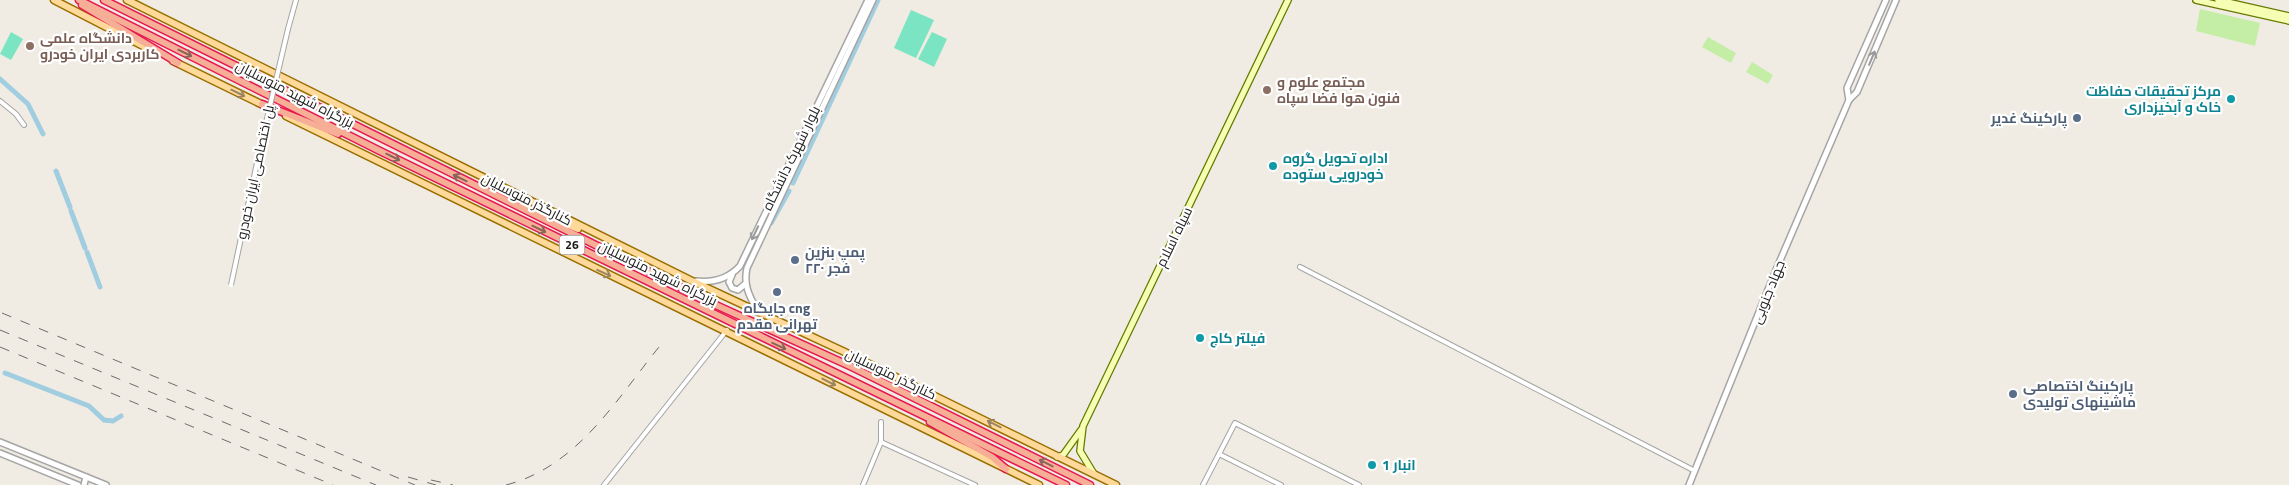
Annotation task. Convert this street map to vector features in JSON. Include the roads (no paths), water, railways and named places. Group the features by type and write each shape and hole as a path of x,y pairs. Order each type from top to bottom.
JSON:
{"highway":[{"path":"75,0 178,63"},
{"name":"بزرگراه شهید متوسلیان","path":"79,0 378,150 1066,485"},
{"name":"بزرگراه شهید متوسلیان","path":"104,0 718,306 860,371 1090,485"},
{"path":"113,0 153,25"},
{"path":"262,104 378,150"},
{"path":"913,410 940,429 992,457 1006,469"}],"main road":[{"path":"54,0 586,264 727,330 1039,485"},
{"name":"کنارگذر متوسلیان","path":"127,0 614,243 759,314 849,354 1116,485"},
{"name":"سپاه اسلام","path":"1094,474 1080,451 1083,426 1288,0"},
{"path":"2196,0 2289,21"},
{"path":"2218,0 2289,16"},
{"path":"501,198 614,243"},
{"path":"1057,456 1063,455 1083,426"}],"street":[{"name":"پل اختصاصی ایران خودرو","path":"231,285 261,144 296,0"},
{"name":"بلوار شهرک دانشگاه","path":"745,284 747,268 782,184 868,0"},
{"name":"بلوار شهرک دانشگاه","path":"733,274 740,266 874,0"},
{"name":"جهاد جنوبی","path":"1850,100 1847,88 1886,0"},
{"name":"جهاد جنوبی","path":"1689,485 1776,270 1850,100 1857,92 1896,0"},
{"path":"0,101 16,114 24,125"},
{"path":"1300,267 1695,471"},
{"path":"690,280 715,281 733,274"},
{"path":"733,274 729,282 732,288 738,290 745,284 759,314"},
{"path":"604,485 727,330"},
{"path":"863,485 881,442 881,422"},
{"path":"1203,485 1235,423 1359,485"},
{"path":"0,442 106,485"},
{"path":"881,442 970,484 976,485"},
{"path":"0,453 78,485"},
{"path":"1219,454 1282,485"},
{"path":"32,466 35,456"},
{"path":"84,485 86,477"}],"waterway":[{"path":"793,183 878,0"},
{"path":"0,79 28,104 43,134"},
{"path":"56,171 70,207"},
{"path":"771,223 789,191"},
{"path":"71,211 85,248"},
{"path":"87,252 100,287"},
{"path":"5,373 89,406 104,420 113,421 121,416"}],"railway":[{"path":"2,313 415,485"},
{"path":"0,330 376,485"},
{"path":"0,347 333,485"},
{"path":"506,485 531,476 554,463 574,447 593,429 659,347"},
{"path":"408,477 436,485"},
{"path":"431,480 453,485"}],"place":[{"name":"دانشگاه علمی کاربردی ایران خودرو","path":"30,46"},
{"name":"مجتمع علوم و فنون هوا فضا سپاه","path":"1267,90"},
{"name":"مرکز تحقیقات حفاظت خاک و آبخیزداری","path":"2231,99"},
{"name":"پارکینگ غدیر","path":"2077,118"},
{"name":"اداره تحویل گروه خودرویی ستوده","path":"1273,166"},
{"name":"پمپ بنزین ۲۲۰ فجر","path":"795,260"},
{"name":"جایگاه cng تهرانی مقدم","path":"777,292"},
{"name":"فیلتر کاج","path":"1200,338"},
{"name":"پارکینگ اختصاصی ماشینهای تولیدی","path":"2013,394"},
{"name":"انبار 1","path":"1372,465"}]}
